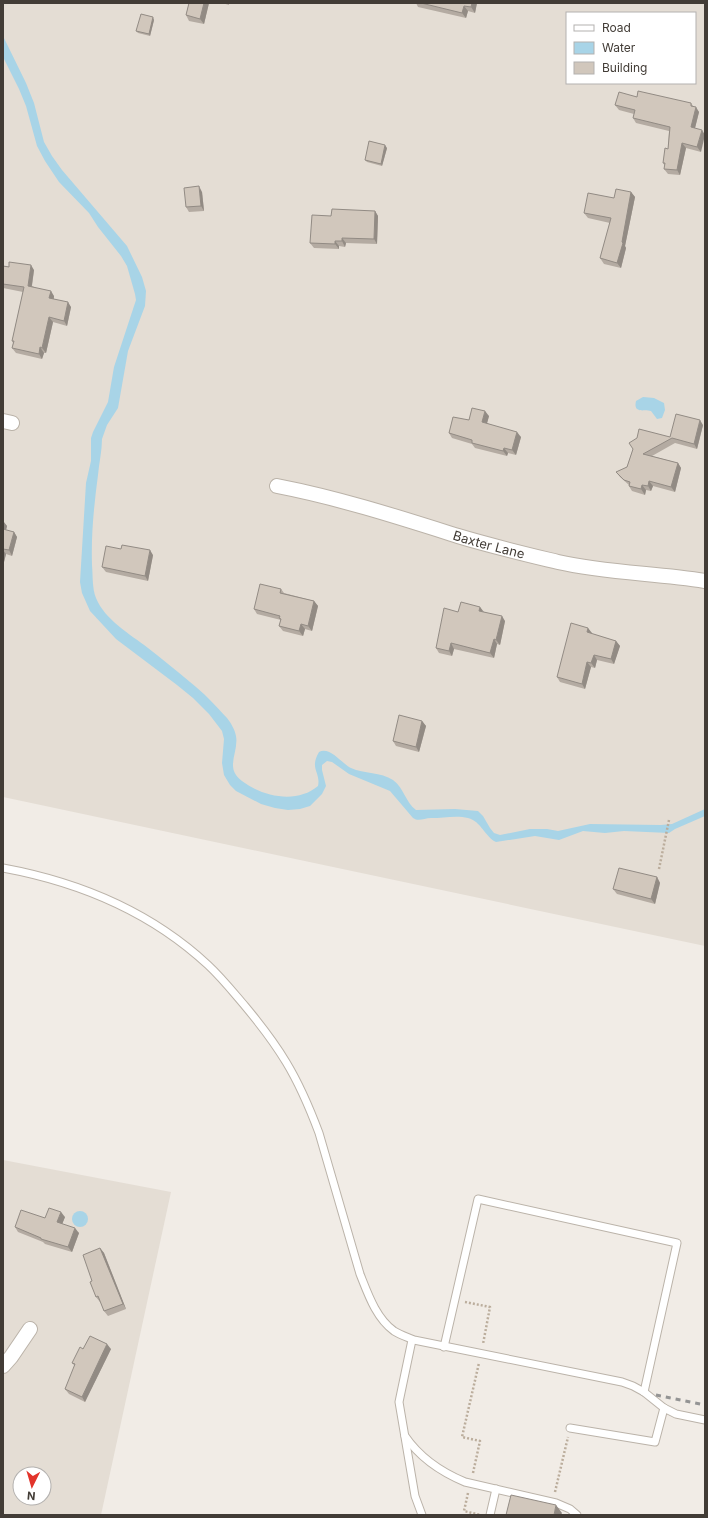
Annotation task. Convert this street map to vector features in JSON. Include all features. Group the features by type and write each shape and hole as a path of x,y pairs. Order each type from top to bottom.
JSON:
{"street":[{"name":"Baxter Lane","path":"277,486 310,492 373,509 458,536 560,562 594,569 705,581"},
{"path":"3,1366 30,1329"}],"lane":[{"path":"3,868 63,882 106,898 170,934 189,948 224,981 269,1036 286,1062 305,1098 319,1133 358,1267 369,1297 387,1325 403,1336 412,1340 622,1382 644,1392 664,1408 676,1414 705,1420"},
{"path":"444,1347 478,1199 678,1243 644,1392"},
{"path":"412,1340 399,1402 415,1496 422,1515"},
{"path":"570,1428 656,1442 664,1408"},
{"path":"405,1436 420,1456 465,1482 564,1506 577,1515"},
{"path":"490,1515 496,1489"}],"path":[{"path":"658,869 666,839 669,820"},
{"path":"455,1300 490,1308 462,1437 480,1441 471,1480"},
{"path":"553,1503 570,1428"},
{"path":"469,1488 464,1511 481,1515"}],"shaded area":[{"path":"3,3 705,3 705,946 3,797"},
{"path":"3,1160 171,1192 101,1515 3,1515"}],"water":[{"path":"3,36 34,103 44,142 62,170 127,246 142,277 146,291 145,306 128,351 118,408 107,425 102,439 92,531 93,586 96,598 105,613 112,620 195,686 227,718 235,731 236,736 233,766 237,776 250,787 260,791 290,797 300,795 310,792 318,786 318,777 315,767 316,758 319,752 327,751 332,753 351,768 388,777 393,780 397,783 416,810 455,809 478,811 494,833 500,835 530,829 547,829 558,831 590,824 672,824 705,809 705,816 669,833 624,831 605,833 583,831 559,840 535,836 496,842 489,837 476,822 468,818 455,817 415,819 390,791 349,774 332,762 327,761 322,765 326,786 322,794 310,806 300,809 288,810 261,804 236,791 230,785 224,775 222,763 224,739 222,731 209,714 177,685 116,639 90,611 82,593 80,582 86,483 91,461 91,438 108,402 114,367 136,300 127,266 121,256 89,213 59,182 37,146 26,106 3,57"},
{"path":"643,397 654,398 664,403 665,410 662,418 657,419 651,411 636,408 636,401"},
{"path":"77,1211 83,1211 88,1216 86,1225 83,1227 77,1227 72,1222 72,1216"}],"building":[{"path":"189,3 204,3 200,19 186,15"},
{"path":"421,3 472,3 471,7 464,6 462,13"},
{"path":"141,14 153,17 149,34 136,31"},
{"path":"638,91 691,103 691,106 696,107 691,127 702,130 697,147 682,143 677,170 664,169 665,163 663,163 665,148 668,149 670,127 633,118 635,110 615,105 619,92 637,97"},
{"path":"369,141 385,145 381,164 365,160"},
{"path":"199,186 201,206 186,207 184,188"},
{"path":"616,189 631,192 623,243 617,263 600,258 611,218 584,213 588,193 614,198"},
{"path":"332,209 375,211 374,239 342,238 342,241 335,241 335,244 310,243 312,215 331,216"},
{"path":"9,262 31,265 28,286 51,291 49,298 68,302 64,321 49,317 42,348 40,347 39,354 12,348 14,341 12,341 24,287 3,284 3,266 9,267"},
{"path":"472,408 485,411 482,422 517,432 512,450 504,448 503,451 472,443 472,440 449,433 453,417 469,420"},
{"path":"676,414 700,420 694,444 672,438 643,454 678,463 671,487 649,481 648,486 642,485 641,489 629,486 630,482 624,480 616,472 627,467 633,449 629,443 637,438 639,429 670,437"},
{"path":"3,529 14,532 9,550 3,549"},
{"path":"122,545 150,550 145,576 102,567 106,546 121,549"},
{"path":"260,584 281,589 280,593 314,601 308,626 301,624 299,631 279,626 281,619 279,618 280,616 254,609"},
{"path":"461,602 480,607 479,611 502,616 496,640 494,639 490,653 451,643 449,651 436,648 444,608 458,612"},
{"path":"571,623 588,628 587,632 616,641 611,659 594,655 591,663 587,662 582,684 557,677"},
{"path":"399,715 422,721 416,747 393,741"},
{"path":"619,868 657,877 651,899 613,889"},
{"path":"49,1208 61,1212 57,1222 75,1228 68,1247 41,1239 15,1227 21,1210 45,1218"},
{"path":"100,1248 123,1304 104,1311 90,1282 92,1281 83,1255"},
{"path":"90,1336 107,1344 82,1397 65,1389 75,1364 72,1363 80,1347 83,1349"},
{"path":"511,1495 556,1505 554,1515 506,1515"}],"railway":[{"path":"656,1395 705,1405"}]}
